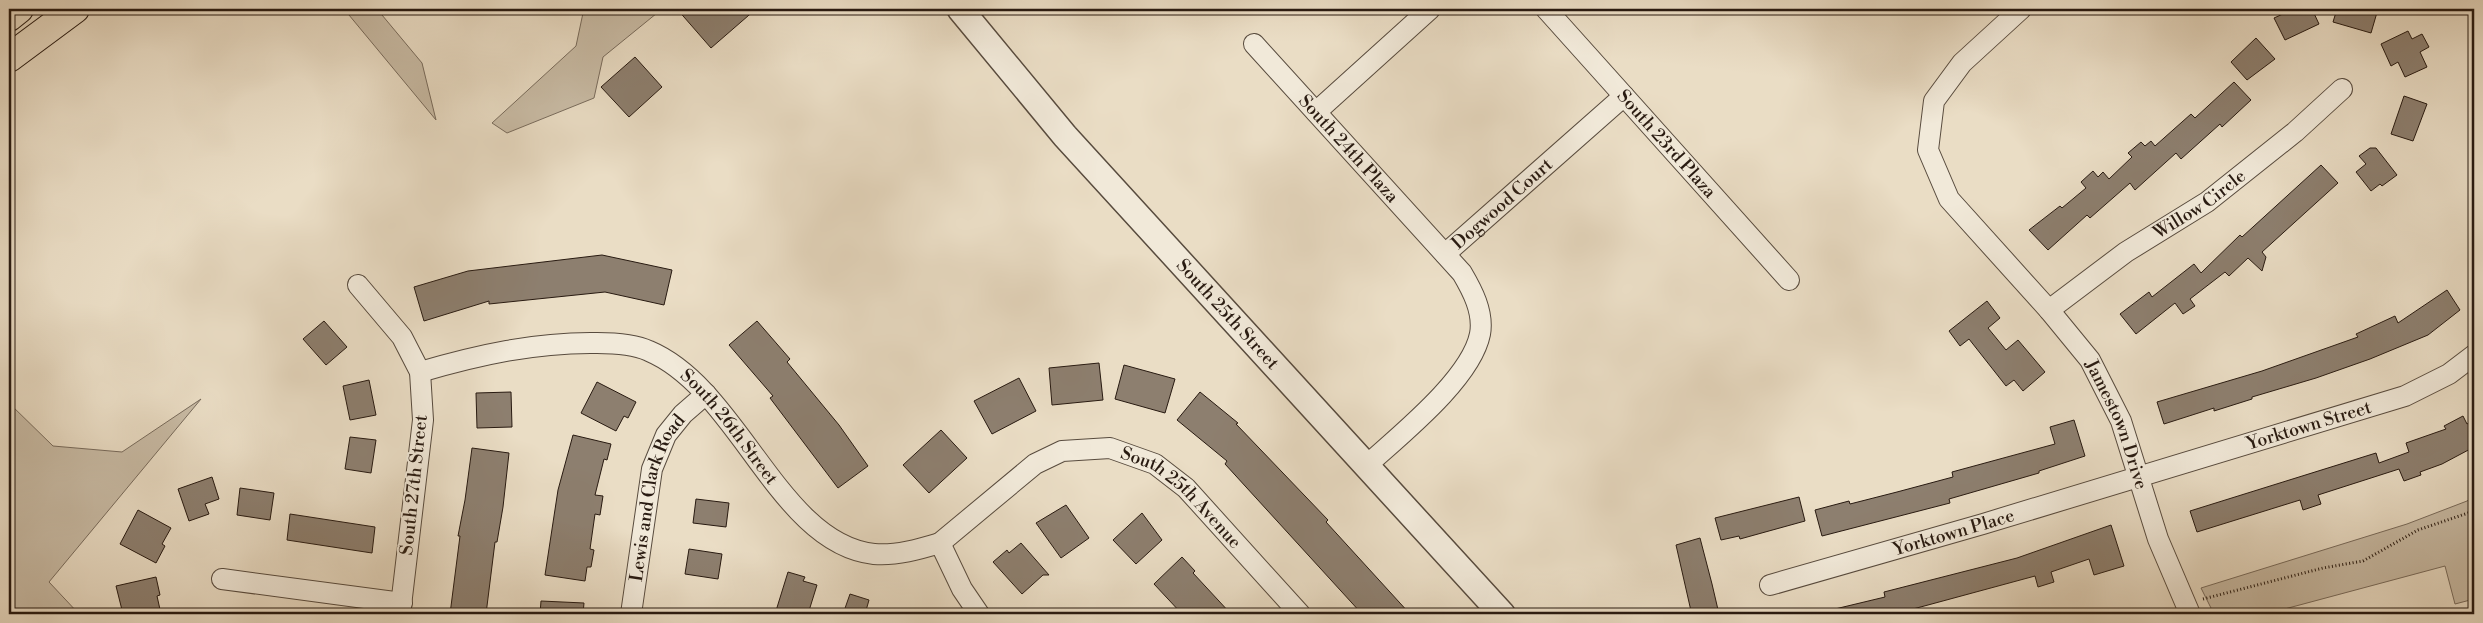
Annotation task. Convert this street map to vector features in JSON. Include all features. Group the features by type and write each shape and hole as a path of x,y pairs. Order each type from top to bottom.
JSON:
{"main road":[{"path":"9,17 19,9"},
{"path":"9,58 75,9"}],"street":[{"name":"South 25th Street","path":"960,9 1065,136 1502,614"},
{"path":"1316,112 1430,9"},
{"name":"South 23rd Plaza","path":"1546,9 1789,280"},
{"name":"Jamestown Drive","path":"2008,13 1962,62 1934,101 1928,150 1949,199 2049,310 2090,360 2121,421 2158,539 2187,609"},
{"name":"South 24th Plaza","path":"1254,44 1445,254"},
{"name":"Willow Circle","path":"2049,310 2126,252 2207,202 2295,132 2342,89"},
{"name":"Dogwood Court","path":"1366,466 1459,376 1480,334 1480,314 1474,293 1462,273 1445,254 1624,96"},
{"name":"South 27th Street","path":"358,285 402,337 420,372 423,420 401,609"},
{"name":"South 26th Street","path":"420,372 510,349 573,343 618,343 649,350 684,372 706,394 790,502 811,524 831,539 852,548 874,554 919,549 940,543"},
{"name":"Yorktown Street","path":"2137,477 2405,396 2449,374 2474,355"},
{"name":"Lewis and Clark Road","path":"631,614 652,470 666,435 683,414 706,394"},
{"name":"South 25th Avenue","path":"940,543 1035,464 1062,451 1110,448 1155,464 1186,488 1300,614"},
{"name":"Yorktown Place","path":"1770,585 2137,477"},
{"path":"940,543 962,589 979,614"},
{"path":"222,579 401,609"}],"path":[{"path":"2187,609 2323,568 2363,561 2418,530 2474,511"}],"shaded area":[{"path":"344,9 377,9 422,63 436,120"},
{"path":"590,9 662,9 603,57 594,98 507,133 492,123 576,46 583,13"},
{"path":"201,399 49,582 79,614 25,614 22,611 18,614 9,614 9,403 53,446 122,452"},
{"path":"2474,496 2474,599 2455,604 2445,566 2266,614 2214,614 2201,588 2407,524 2467,501"}],"building":[{"path":"677,9 756,9 711,48"},
{"path":"2294,9 2312,9 2319,24 2285,40 2274,18"},
{"path":"2337,9 2378,9 2371,33 2333,22"},
{"path":"2408,31 2412,39 2422,34 2429,47 2420,52 2427,67 2405,77 2398,62 2391,66 2381,44"},
{"path":"2256,38 2275,59 2247,80 2231,62"},
{"path":"635,57 662,87 629,117 601,87"},
{"path":"2234,82 2251,100 2222,127 2220,124 2181,159 2176,153 2135,190 2130,183 2090,218 2087,215 2048,250 2029,230 2060,206 2062,208 2086,188 2081,182 2093,171 2098,177 2103,172 2109,179 2132,157 2128,153 2141,142 2145,146 2151,141 2155,146 2191,114 2195,118"},
{"path":"2404,96 2427,104 2413,141 2391,134"},
{"path":"2370,148 2376,148 2397,175 2382,186 2380,184 2371,191 2356,172 2366,164 2359,156"},
{"path":"2321,165 2338,183 2262,252 2266,257 2262,271 2248,258 2229,276 2225,272 2190,299 2195,306 2183,314 2175,303 2136,334 2120,314 2149,292 2152,297 2194,264 2201,273 2240,235 2242,237"},
{"path":"602,255 672,270 664,305 605,292 489,304 489,301 424,321 414,287 468,271"},
{"path":"2447,290 2460,310 2428,335 2370,359 2316,378 2252,397 2252,399 2214,411 2214,408 2164,424 2157,402 2262,371 2358,337 2356,334 2395,316 2398,323"},
{"path":"1987,301 2000,318 1988,328 2006,350 2018,340 2045,372 2023,391 2014,380 2006,386 1969,339 1960,346 1949,331"},
{"path":"324,321 347,347 326,365 303,339"},
{"path":"757,321 790,359 787,362 839,425 868,466 838,488 770,398 773,396 729,345"},
{"path":"1099,363 1103,400 1052,405 1049,368"},
{"path":"1124,365 1175,379 1165,413 1115,399"},
{"path":"1019,378 1036,411 992,434 974,401"},
{"path":"369,380 376,415 350,420 343,386"},
{"path":"597,382 636,402 628,418 624,416 616,431 581,413"},
{"path":"511,392 512,427 477,428 476,393"},
{"path":"1200,392 1238,423 1236,424 1328,520 1326,522 1410,614 1362,614 1225,464 1227,461 1177,420"},
{"path":"2463,416 2467,424 2474,420 2474,447 2442,464 2420,472 2421,475 2404,481 2399,469 2318,495 2321,504 2303,510 2300,500 2197,532 2190,511 2376,453 2379,463 2409,452 2406,443 2446,429 2444,426"},
{"path":"2074,420 2085,456 2039,471 2039,473 1949,499 1950,503 1822,536 1815,510 1849,501 1850,504 1953,477 1952,472 2055,444 2050,427"},
{"path":"941,430 967,458 929,493 903,465"},
{"path":"573,435 611,444 607,460 604,459 595,495 603,496 600,515 595,514 590,549 594,550 591,567 587,567 585,581 545,575 558,490"},
{"path":"350,437 376,440 371,473 345,469"},
{"path":"472,448 509,453 503,507 497,542 495,542 486,614 450,614 460,536 458,536"},
{"path":"212,477 219,499 205,504 209,514 189,521 178,489"},
{"path":"240,488 274,493 270,520 237,515"},
{"path":"1799,497 1805,521 1740,539 1739,536 1721,540 1715,518"},
{"path":"696,499 729,503 726,527 693,523"},
{"path":"1066,505 1089,538 1061,558 1036,523"},
{"path":"138,510 171,528 162,544 165,546 156,563 120,544"},
{"path":"1142,513 1162,540 1136,564 1113,540"},
{"path":"290,514 375,527 372,553 287,540"},
{"path":"2111,525 2124,566 2094,575 2089,559 2051,572 2054,582 2038,587 2035,576 1913,609 1914,614 1836,614 1835,609 1885,597 1884,592 2017,558"},
{"path":"1700,538 1719,614 1697,614 1696,610 1691,611 1676,545"},
{"path":"1021,543 1049,575 1043,575 1022,594 993,562 1007,550 1009,553"},
{"path":"689,549 722,554 718,579 685,574"},
{"path":"1182,557 1195,571 1193,573 1231,614 1182,614 1154,584"},
{"path":"788,572 805,577 803,581 817,585 808,614 775,614"},
{"path":"156,577 160,595 157,596 161,614 123,614 116,586"},
{"path":"850,594 869,600 865,614 843,614"},
{"path":"541,601 584,603 583,614 540,614"}]}
